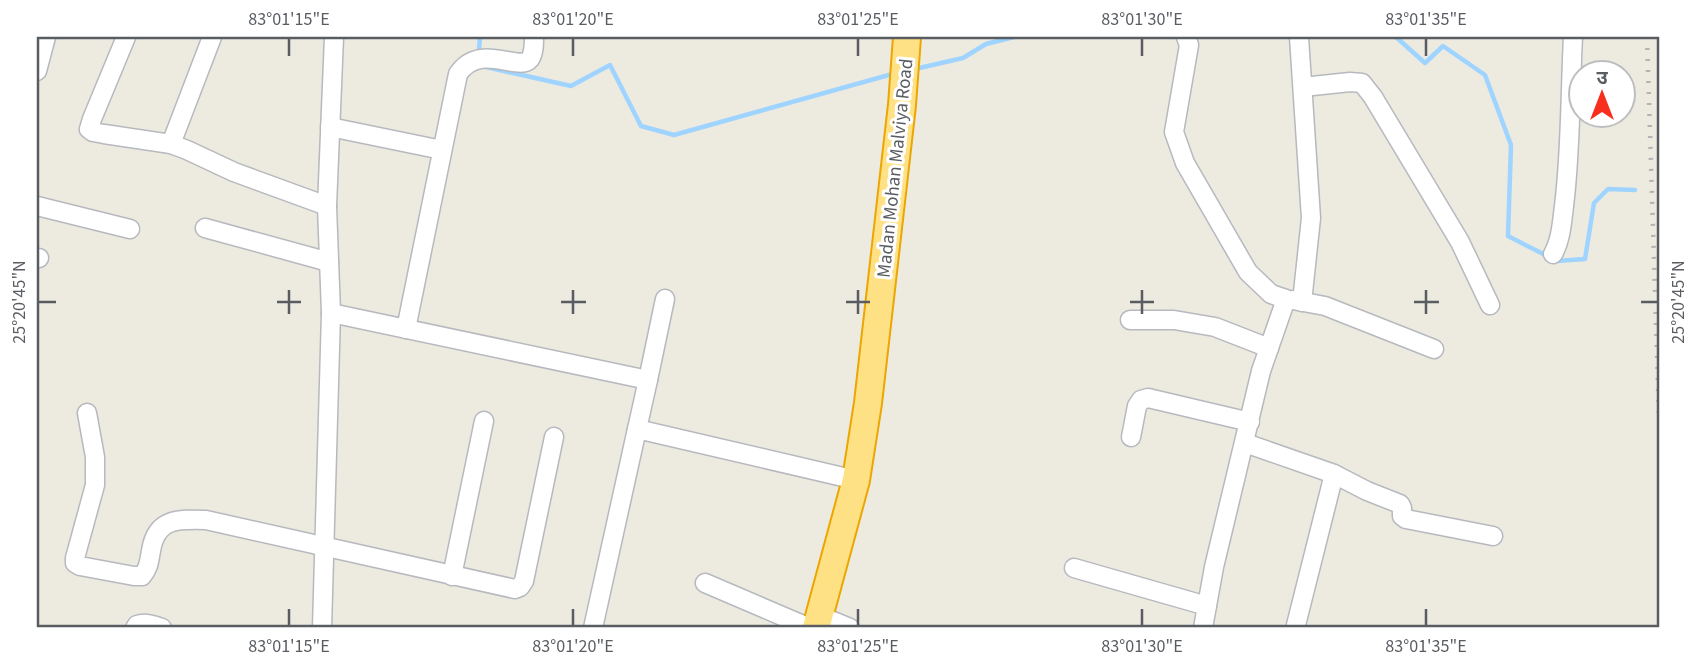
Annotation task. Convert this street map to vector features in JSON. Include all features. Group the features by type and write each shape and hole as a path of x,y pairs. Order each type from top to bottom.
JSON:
{"highway":[{"name":"Madan Mohan Malviya Road","path":"828,627 850,567 868,494 896,274 910,46"},
{"name":"Madan Mohan Malviya Road","path":"828,627 856,480 907,103"}],"street":[{"path":"37,71 46,37"},
{"path":"125,37 89,129 93,132 171,144 234,172 327,206"},
{"path":"171,144 212,37"},
{"path":"321,628 331,313 327,206 334,37"},
{"path":"406,329 458,74 467,64 482,59 527,62 531,57 534,37"},
{"path":"1186,37 1189,45 1174,132 1185,163 1248,272 1271,294 1325,306 1434,349"},
{"path":"1203,628 1214,567 1261,371 1269,348 1294,300 1311,218 1299,37"},
{"path":"1553,254 1560,234 1567,182 1573,37"},
{"path":"1303,87 1362,83 1460,242 1490,305"},
{"path":"330,127 442,150"},
{"path":"37,206 130,229"},
{"path":"205,228 329,262"},
{"path":"593,628 665,299"},
{"path":"331,313 648,380"},
{"path":"1130,320 1174,320 1215,327 1269,348"},
{"path":"1131,437 1137,406 1148,398 1250,422"},
{"path":"87,413 95,457 95,485 75,563 142,576 148,569 152,541 157,530 165,523 187,519 206,520 515,589 524,581 554,437"},
{"path":"452,576 484,421"},
{"path":"638,429 856,480"},
{"path":"1245,443 1334,474 1400,504 1402,516 1406,519 1493,536"},
{"path":"1296,625 1334,474"},
{"path":"1074,568 1207,606"},
{"path":"705,583 828,627"},
{"path":"135,628 141,623 162,628"}],"waterway":[{"path":"480,37 480,53"},
{"path":"915,69 963,58 986,44 1014,37"},
{"path":"1396,37 1425,63 1443,46 1485,75 1511,145 1508,236 1557,261 1585,259 1594,203 1608,189 1635,190"},
{"path":"485,64 486,67 571,86 610,65 641,126 674,135 896,73"}],"railway":[{"path":"1647,37 1660,450"}]}
